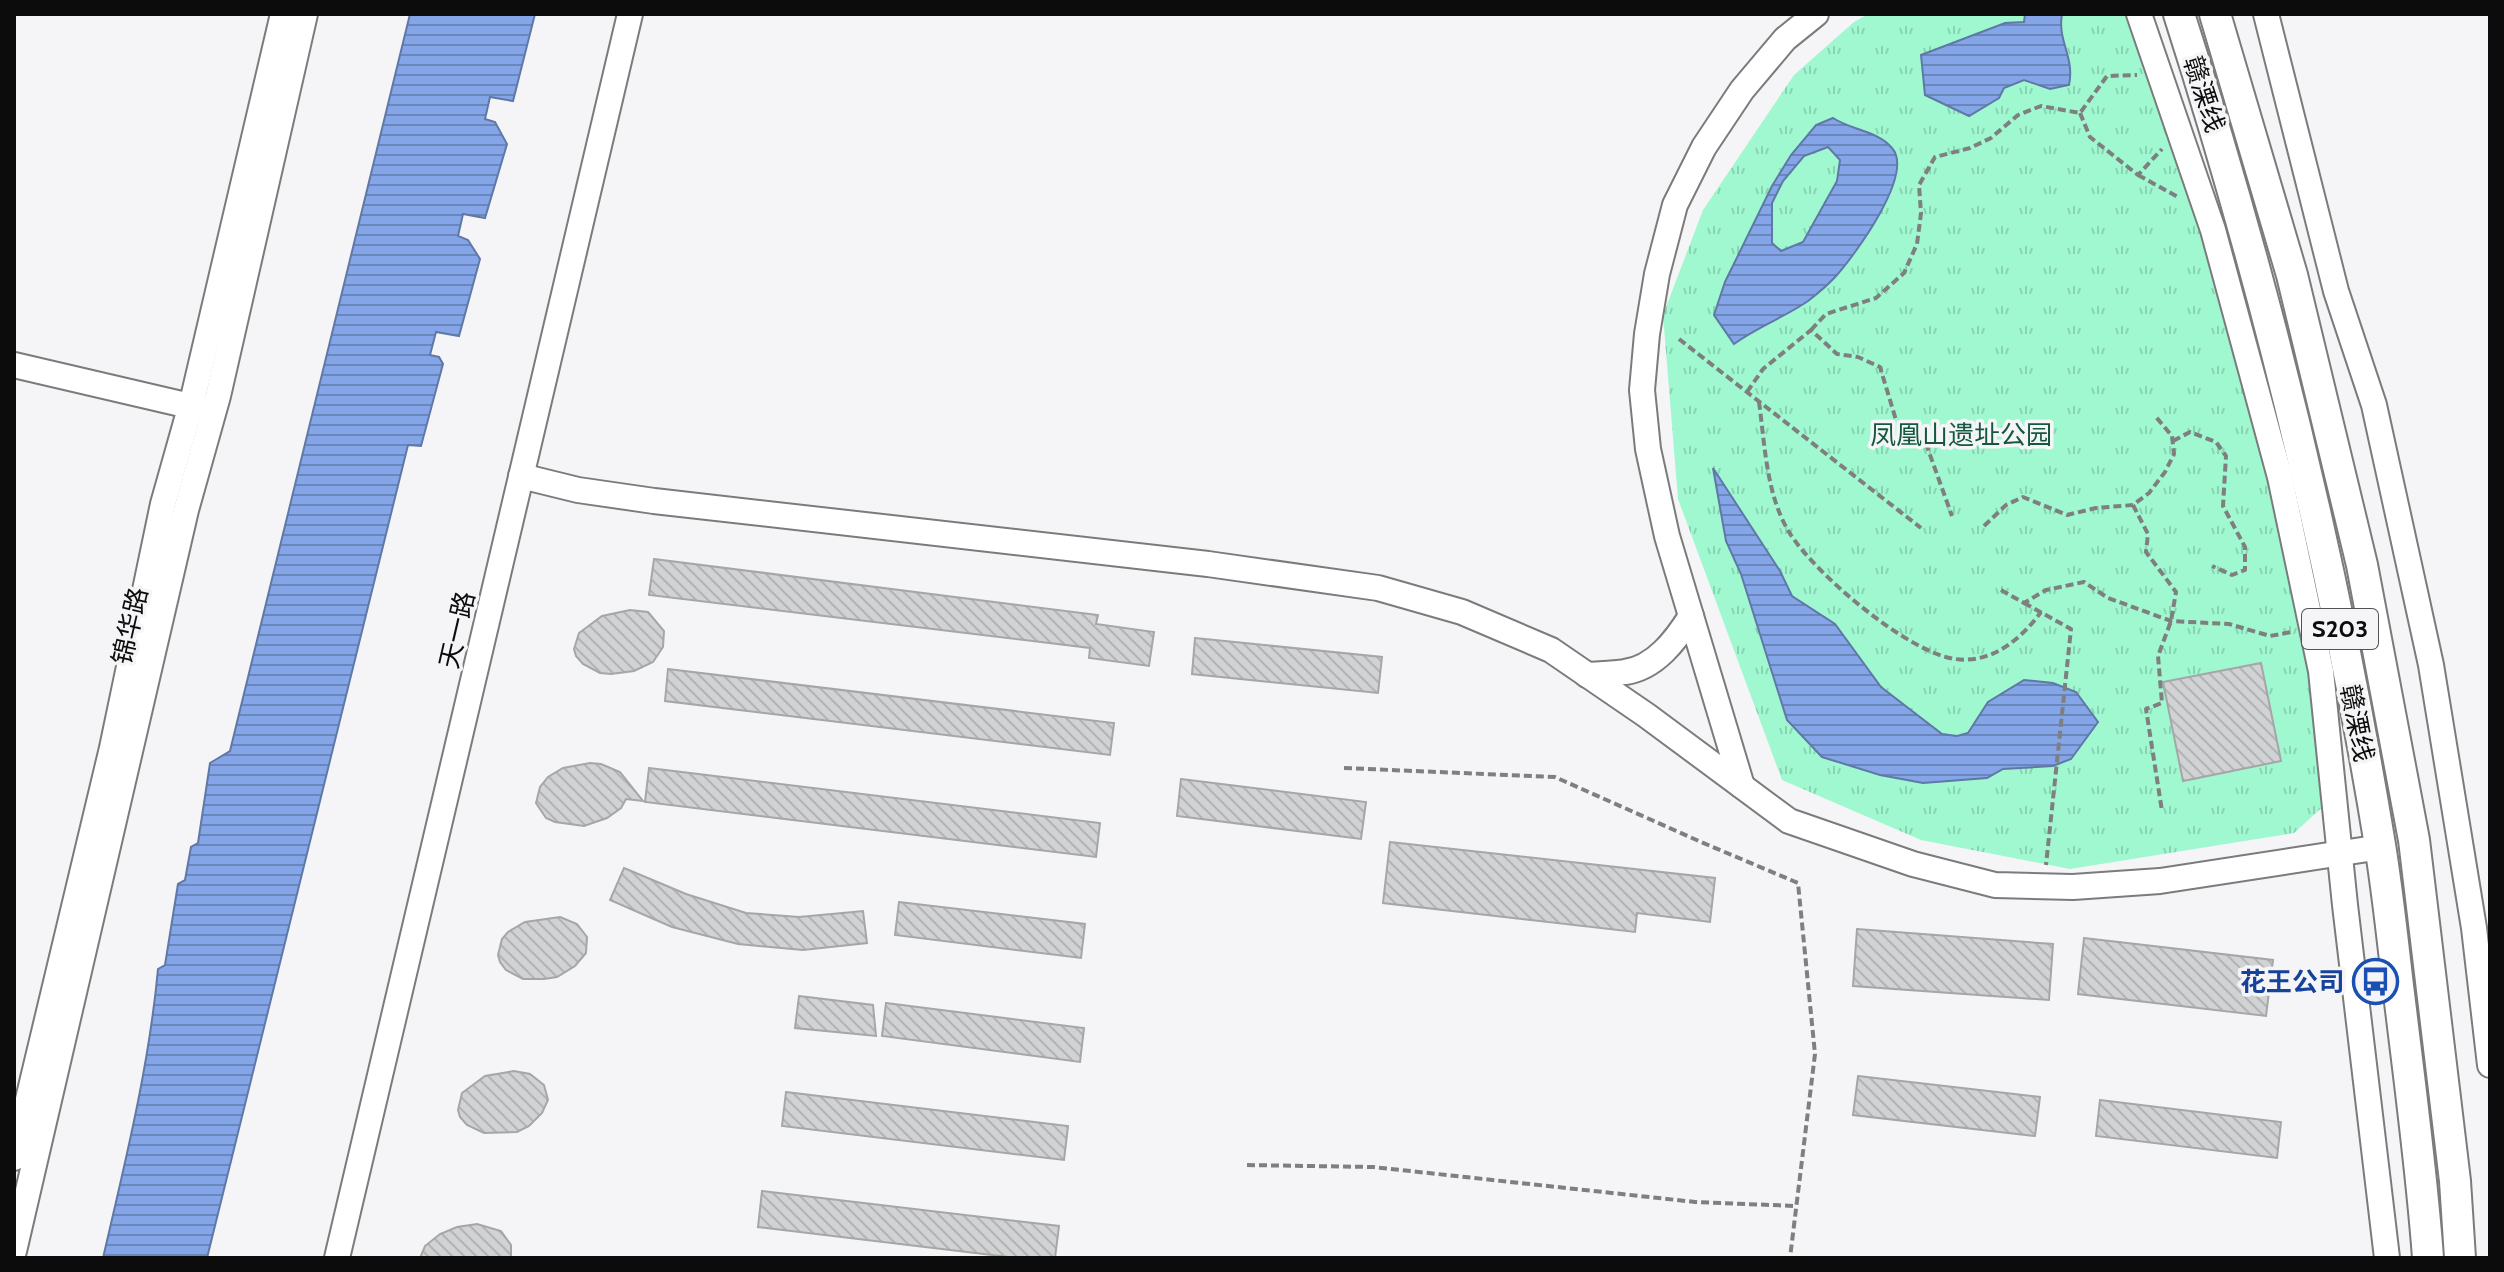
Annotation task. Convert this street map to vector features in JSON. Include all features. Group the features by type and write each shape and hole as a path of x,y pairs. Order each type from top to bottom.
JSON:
{"main road":[{"name":"赣溧线","path":"2179,14 2215,126 2263,299 2329,572 2381,847 2423,1189 2428,1258"},
{"name":"赣溧线","path":"2215,14 2292,275 2362,565 2414,840 2455,1181 2460,1258"}],"street":[{"name":"锦华路","path":"14,1251 183,524 202,408 283,14"},
{"name":"锦华路","path":"14,1158 112,748 163,504 202,408 305,14"},
{"name":"天一路","path":"337,1258 630,14"},
{"path":"1742,786 1667,536 1648,449 1642,390 1647,334 1657,274 1675,205 1704,147 1742,90 1785,39 1816,14"},
{"path":"2139,14 2208,213 2280,477 2321,671 2387,1258"},
{"path":"2266,14 2336,291 2374,405 2431,665 2474,928 2490,1065"},
{"path":"14,365 202,408"},
{"path":"521,476 578,490 654,501 1208,564 1378,588 1462,612 1551,650 1646,715 1789,821 1913,864 1995,885 2073,887 2160,881 2381,847"},
{"path":"1587,675 1628,672 1653,660 1673,643 1691,616"}],"path":[{"path":"2080,113 2107,76 2137,75"},
{"path":"1747,392 1763,369 1826,314 1876,298 1904,273 1917,244 1921,213 1919,185 1935,157 1970,148 1991,138 2018,115 2041,106 2080,113"},
{"path":"2080,113 2090,137 2138,175 2208,213"},
{"path":"2138,175 2165,146"},
{"path":"1811,330 1837,354 1858,357 1880,367 1896,420 1925,441 1952,516"},
{"path":"1679,339 1921,528"},
{"path":"1759,402 1775,502 1789,533 1827,577 1874,616 1940,656 1958,660 1980,658 2004,649 2025,634 2041,612"},
{"path":"1984,526 2006,505 2023,497 2067,515 2096,508 2133,505 2149,493 2174,454 2172,436 2156,417"},
{"path":"2173,441 2190,432 2216,442 2226,456 2223,506 2245,547 2245,570 2232,575 2212,566"},
{"path":"2133,505 2148,534 2146,552 2176,592 2171,621 2158,656 2162,703 2146,709 2162,811"},
{"path":"2024,603 2046,590 2084,582 2108,598 2171,621 2229,624 2270,636 2296,631"},
{"path":"2001,590 2071,629 2046,865"},
{"path":"1344,768 1555,777 1798,883 1815,1054 1790,1258"},
{"path":"1247,1165 1373,1167 1695,1202 1796,1206"}],"green space":[{"name":"凤凰山遗址公园","path":"1868,14 2129,14 2180,130 2297,594 2327,803 2294,833 2070,869 1921,840 1782,780 1678,499 1663,315 1703,210 1794,75 1854,22"}],"water":[{"path":"410,14 535,14 513,101 490,97 485,119 495,122 507,144 485,218 463,214 458,236 468,240 480,259 459,336 436,332 430,355 439,357 443,364 421,446 408,445 207,1258 103,1258 135,1115 149,1042 158,969 165,965 178,884 185,880 191,847 198,843 210,763 230,751"},
{"path":"2025,14 2062,14 2062,33 2070,66 2069,85 2050,89 2024,80 2004,88 1999,98 1969,116 1925,95 1921,55 2005,23 2024,22"},
{"path":"1833,118 1886,142 1897,160 1889,195 1868,234 1830,283 1799,307 1734,344 1714,315 1725,282 1772,186 1791,155 1816,125","holes":["1828,147 1840,160 1837,181 1803,242 1781,251 1772,243 1772,203 1783,181 1804,156"]},
{"path":"1713,468 1780,571 1792,596 1835,624 1881,687 1942,734 1957,736 1968,733 1988,702 2024,680 2053,683 2076,692 2098,722 2071,759 2053,766 2003,769 1987,778 1923,783 1880,775 1822,757 1787,720 1741,574 1726,541"}],"building":[{"path":"654,559 1098,615 1096,624 1154,632 1149,666 1089,658 1090,648 649,595"},
{"path":"630,610 648,612 664,631 663,647 653,662 634,671 611,674 600,673 583,664 574,649 579,633 602,616"},
{"path":"1195,638 1382,657 1378,693 1192,674"},
{"path":"2261,663 2281,761 2183,781 2163,682"},
{"path":"668,669 1114,723 1110,755 665,701"},
{"path":"590,763 620,772 643,801 626,799 621,808 607,818 584,826 546,818 536,803 540,787 548,777 563,768"},
{"path":"649,768 1100,823 1096,857 645,802"},
{"path":"1181,779 1366,802 1361,839 1177,816"},
{"path":"1390,842 1715,878 1710,922 1637,913 1635,932 1383,903"},
{"path":"624,868 686,894 746,913 799,917 863,911 867,943 803,950 738,944 672,927 610,900"},
{"path":"899,902 1085,924 1081,958 895,935"},
{"path":"560,917 577,924 587,937 586,953 575,966 557,977 544,979 523,979 506,970 498,955 502,939 508,932 525,922"},
{"path":"1857,929 2053,944 2049,1000 1853,986"},
{"path":"2084,938 2273,960 2266,1016 2078,994"},
{"path":"799,996 873,1005 876,1036 795,1028"},
{"path":"886,1003 1084,1028 1080,1062 882,1036"},
{"path":"514,1071 530,1074 544,1085 548,1100 542,1113 529,1126 517,1132 484,1133 467,1125 458,1110 462,1093 485,1076"},
{"path":"1858,1076 2040,1097 2035,1136 1853,1115"},
{"path":"786,1092 1068,1126 1064,1160 782,1126"},
{"path":"2100,1100 2281,1122 2277,1158 2096,1136"},
{"path":"762,1191 1059,1226 1055,1258 1017,1258 758,1227"},
{"path":"477,1224 501,1231 511,1245 511,1258 420,1258 425,1246 440,1234"}],"place":[{"name":"花王公司","path":"2375,982"}]}
